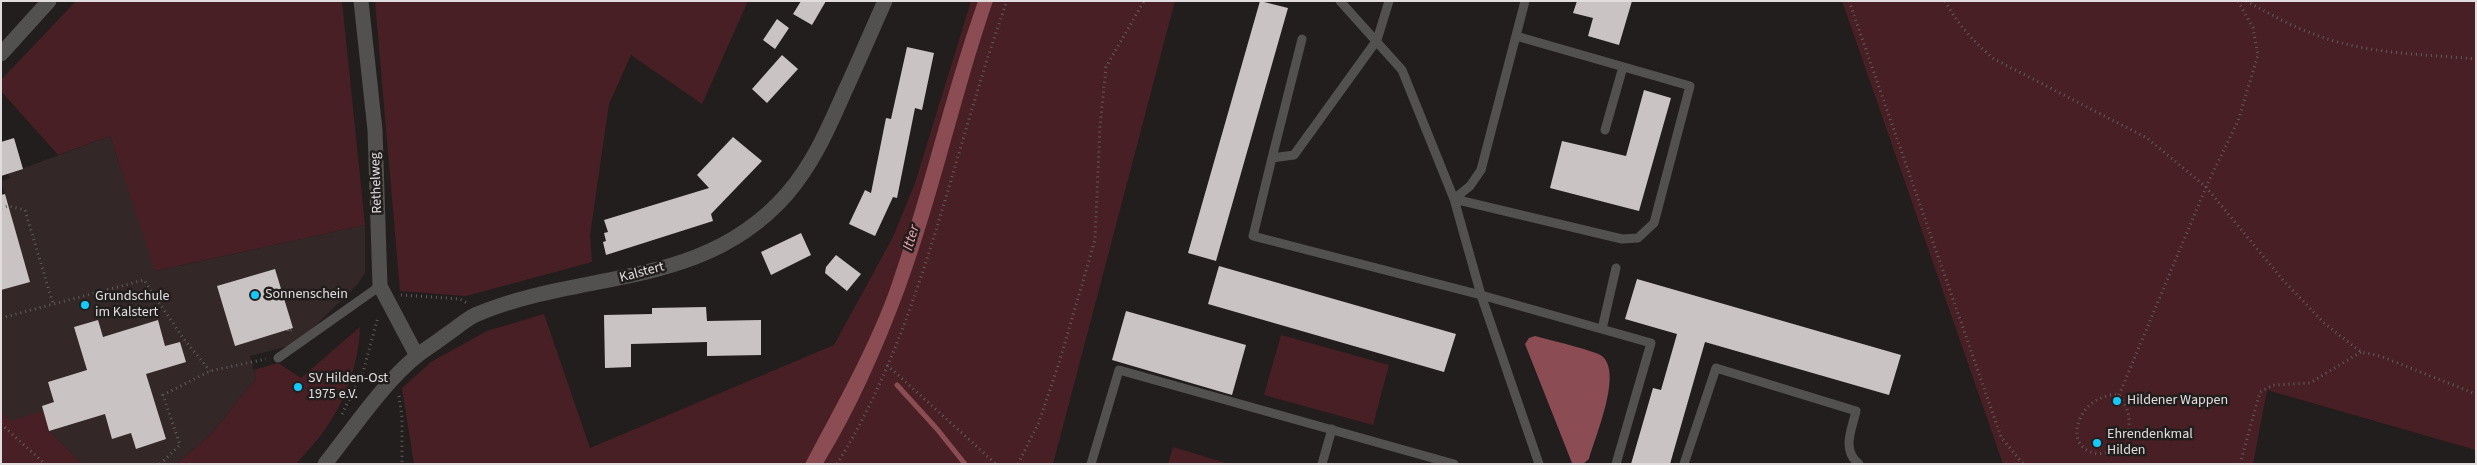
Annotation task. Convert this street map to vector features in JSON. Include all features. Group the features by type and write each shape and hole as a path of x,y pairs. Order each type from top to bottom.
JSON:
{"street":[{"path":"1,54 49,1"},
{"name":"Rethelweg","path":"361,1 375,130 382,290 417,356"},
{"name":"Kalstert","path":"325,464 397,375 417,356 474,316 529,298 621,279 690,260 726,244 758,221 785,196 808,167 823,140 885,1"}],"lane":[{"path":"1340,1 1402,70 1454,199 1481,295 1540,464"},
{"path":"1272,158 1294,155 1377,40 1389,1"},
{"path":"1454,199 1470,186 1482,170 1525,1"},
{"path":"1454,199 1622,239 1638,238 1654,223 1690,86 1516,36"},
{"path":"1302,39 1252,236 1481,295 1651,343 1616,464"},
{"path":"1605,130 1623,67"},
{"path":"1602,329 1616,268"},
{"path":"278,358 382,290"},
{"path":"1684,464 1716,368 1856,410 1848,447 1852,458 1860,464"},
{"path":"1091,464 1119,370 1454,464"},
{"path":"1322,464 1332,430"}],"path":[{"path":"836,464 856,433 887,365 926,261 984,64 1007,1"},
{"path":"1018,464 1039,422 1059,363 1095,240 1100,126 1106,67 1144,1"},
{"path":"1849,1 2001,437 2023,464"},
{"path":"1945,1 1956,20 1973,41 1994,59 2147,138 2206,187 2282,279 2324,323 2361,352 2380,356 2476,394"},
{"path":"2119,395 2206,187 2238,121 2258,55 2253,28 2238,1"},
{"path":"2246,1 2311,34 2346,44 2380,50 2476,59"},
{"path":"1,208 8,206 25,210 53,304"},
{"path":"1,318 144,280 183,338 210,370"},
{"path":"341,415 363,372 382,290 460,299 471,306"},
{"path":"2240,464 2260,392 2273,385 2310,383 2361,352"},
{"path":"160,464 180,445 163,395 210,370 278,358"},
{"path":"887,365 996,464"},
{"path":"397,375 402,416 402,464"},
{"path":"2119,395 2129,410 2130,419 2124,445 2111,456 2102,457 2087,452 2078,440 2076,432 2085,409 2098,399 2119,395"},
{"path":"1,424 45,464"}],"shaded area":[{"path":"76,1 342,1 365,225 155,271 110,136 58,155 1,91 1,80"},
{"path":"375,1 748,1 702,104 631,55 609,104 590,235 592,262 466,296 400,291"},
{"path":"971,1 1175,1 1053,464 414,464 402,388 431,362 487,331 544,314 590,448 834,345 893,237 915,183"},
{"path":"1842,1 2476,1 2476,450 2267,390 2253,464 2003,464"},
{"name":"Grundschule im Kalstert","path":"110,136 156,271 365,225 365,273 357,285 311,330 289,346 250,356 256,379 210,435 176,464 82,464 49,431 11,421 1,412 1,219 11,215 1,181 10,178 8,174"},
{"name":"SV Hilden-Ost 1975 e.V.","path":"360,327 351,378 341,403 317,440 296,464 176,464 210,435 256,379 254,370 278,363 301,378"},
{"path":"1281,335 1389,365 1373,425 1264,395"},
{"path":"43,411 49,431 82,464 1,464 1,412 11,421"},
{"path":"1173,447 1229,464 1168,464"}],"water":[{"name":"Itter","path":"978,1 993,1 917,256 904,292 868,380 835,444 823,464 805,464 852,375 874,329 892,283 904,248 955,71"},
{"path":"1535,336 1597,354 1602,356 1608,364 1610,376 1606,406 1589,459 1583,464 1572,463 1525,344 1529,338"}],"building":[{"path":"801,1 826,1 812,25 793,14"},
{"path":"1260,1 1288,8 1216,261 1188,253"},
{"path":"1577,1 1632,1 1619,45 1588,36 1593,18 1573,13"},
{"path":"777,19 789,28 775,49 763,40"},
{"path":"907,47 934,53 922,110 915,108 897,198 893,197 875,236 849,224 865,190 871,193 886,118 891,119"},
{"path":"782,55 798,69 767,103 752,89"},
{"path":"1644,90 1671,98 1639,211 1550,188 1562,141 1626,156"},
{"path":"733,137 762,161 711,214 713,221 606,255 603,242 606,241 604,233 608,232 604,220 709,188 697,175"},
{"path":"14,138 23,169 1,176 1,142"},
{"path":"5,194 30,282 1,290 1,195"},
{"path":"801,233 811,255 771,275 761,252"},
{"path":"836,255 861,274 847,291 825,273 826,267"},
{"path":"1219,266 1456,334 1444,372 1208,304"},
{"path":"275,269 293,328 235,346 217,286"},
{"path":"1637,279 1901,355 1889,395 1705,342 1670,464 1631,464 1653,388 1661,390 1677,334 1625,319"},
{"path":"706,307 707,321 761,320 761,355 707,356 707,342 631,344 631,367 605,368 604,315 652,314 652,308"},
{"path":"1126,311 1246,345 1232,395 1112,360"},
{"path":"98,320 103,337 158,320 165,346 180,342 186,362 146,374 166,439 136,449 131,433 112,439 105,414 49,431 42,406 54,402 48,382 87,370 74,327"}],"waterway":[{"path":"897,385 937,429 965,464"}],"place":[{"name":"Sonnenschein","path":"255,295"},
{"name":"Grundschule im Kalstert","path":"85,305"},
{"name":"SV Hilden-Ost 1975 e.V.","path":"298,387"},
{"name":"Hildener Wappen","path":"2117,401"},
{"name":"Ehrendenkmal Hilden","path":"2097,443"}]}
